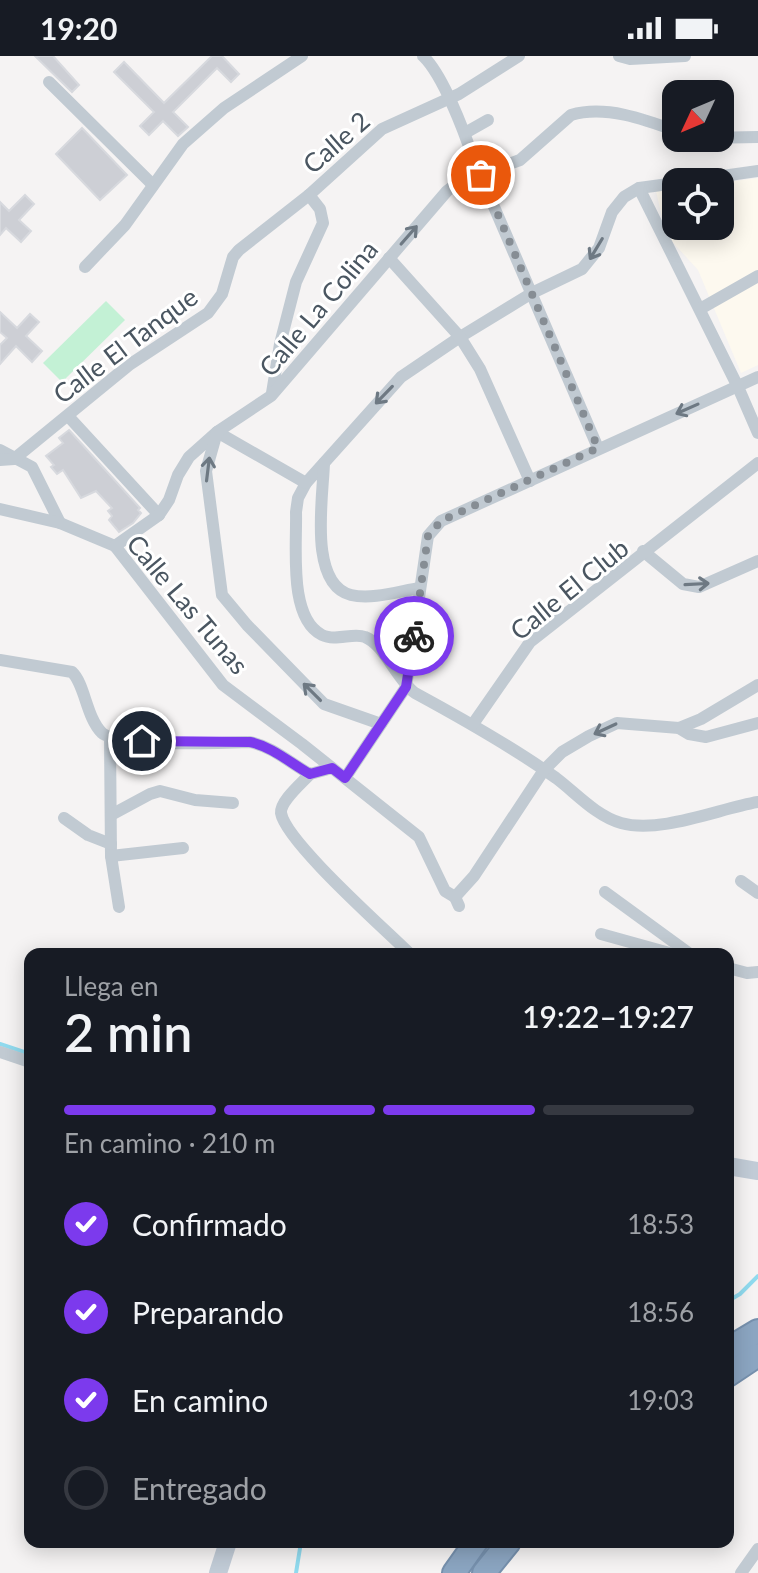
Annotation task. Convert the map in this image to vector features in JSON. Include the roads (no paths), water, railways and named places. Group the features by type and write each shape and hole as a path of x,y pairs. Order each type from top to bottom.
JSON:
{"highway":[{"path":"734,1345 758,1331"},
{"path":"734,1371 758,1355"},
{"path":"454,1573 472,1548"},
{"path":"484,1573 504,1548"}],"main road":[{"path":"734,1167 758,1171"},
{"path":"218,1573 226,1548"}],"street":[{"path":"85,267 125,225 183,144 224,108 302,56"},
{"path":"423,56 428,60 465,133 477,175 532,293 598,448"},
{"name":"Calle 2","path":"309,195 382,129 448,99 519,56"},
{"path":"619,56 630,59 685,56"},
{"path":"49,82 153,185"},
{"name":"Calle La Colina","path":"159,515 189,457 217,432 271,396 447,191 477,175 520,160 571,115 581,112 613,113 662,127"},
{"path":"465,133 488,120"},
{"path":"734,137 758,137"},
{"path":"734,174 758,171"},
{"path":"662,184 639,188 624,197 612,212 599,248 582,269 532,293 401,377 306,483 298,498 296,512 300,609 310,627 325,637 364,636 375,644 406,687 473,724 544,770 604,815 621,823 676,823 758,802"},
{"path":"639,188 758,433"},
{"path":"271,396 296,282 323,223 320,209 309,195"},
{"name":"Calle El Tanque","path":"14,459 129,365 208,313 222,294 233,257 309,195"},
{"path":"389,258 460,337 480,369 530,481"},
{"path":"700,309 758,276"},
{"path":"345,778 406,687 428,536 434,527 598,448 758,377"},
{"path":"68,416 159,515 115,546"},
{"path":"306,483 217,432 206,481 222,595 324,704 381,724"},
{"path":"0,450 32,467 60,523"},
{"path":"0,460 14,459"},
{"path":"324,463 322,554 326,573 333,584 350,594 361,596 420,588"},
{"path":"643,551 758,463"},
{"name":"Calle Las Tunas","path":"0,509 60,523 115,546 223,685 419,837 445,891 457,902 544,770"},
{"name":"Calle El Club","path":"473,724 530,642 643,551 683,584 699,587 758,561"},
{"path":"0,660 72,672 80,681 83,699 100,730 110,738 183,743 250,742 267,746 310,774"},
{"path":"679,728 701,719 758,685"},
{"path":"544,770 562,752 617,723 679,728 689,734 706,737 758,723"},
{"path":"110,738 111,850 119,907"},
{"path":"332,768 310,774 283,805 281,814 299,845 404,948"},
{"path":"111,815 160,791 195,800 233,803"},
{"path":"64,818 111,850 183,848"},
{"path":"741,881 758,893"},
{"path":"605,892 682,948"},
{"path":"601,934 651,948"},
{"path":"734,970 758,972"},
{"path":"0,1052 24,1060"},
{"path":"741,1573 758,1549"}],"waterway":[{"path":"0,1044 24,1052"},
{"path":"734,1298 758,1276"},
{"path":"296,1573 300,1548"}]}
